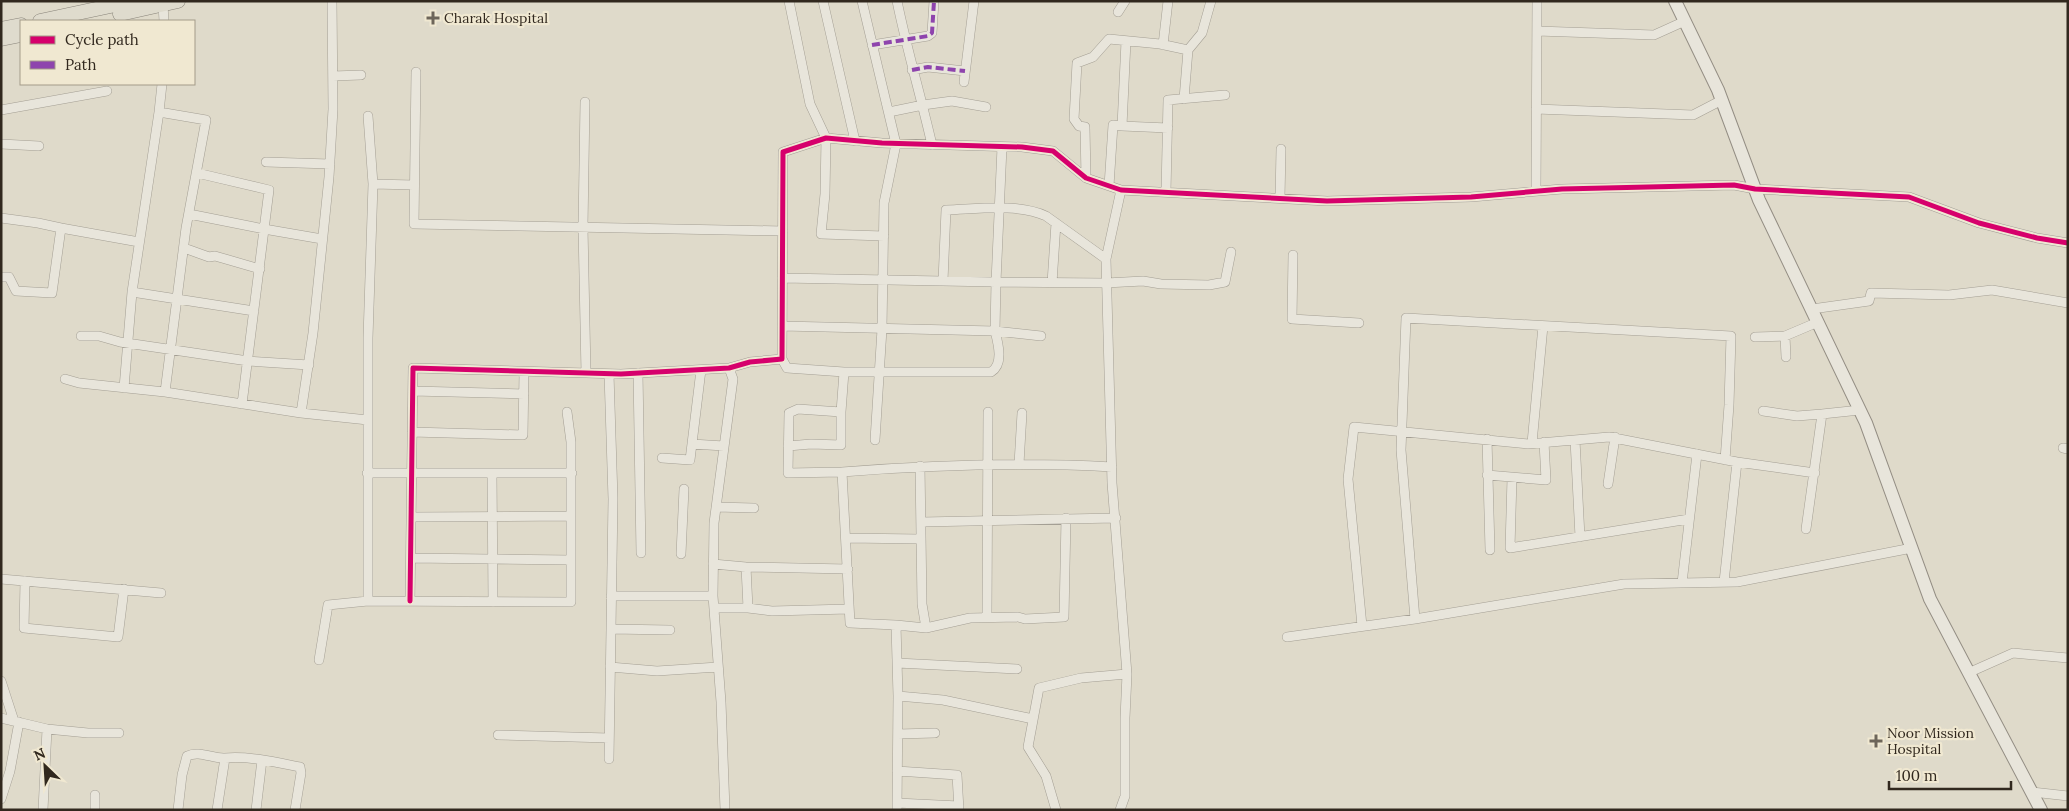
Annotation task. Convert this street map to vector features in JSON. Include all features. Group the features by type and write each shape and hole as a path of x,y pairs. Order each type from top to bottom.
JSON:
{"main road":[{"path":"45,20 134,1"},
{"path":"91,20 178,1"},
{"path":"1,29 20,25"},
{"path":"1,39 20,35"}],"street":[{"path":"301,413 309,366 330,164 333,109 332,1"},
{"path":"789,1 810,104 826,138 825,194 820,234 884,236"},
{"path":"823,1 855,141"},
{"path":"862,1 896,144 884,203 882,329 875,440"},
{"path":"897,1 904,39 923,105 932,145"},
{"path":"872,45 928,36 932,33 934,1"},
{"path":"964,82 974,1"},
{"path":"1118,12 1125,1"},
{"path":"1163,45 1168,1"},
{"path":"1184,99 1188,50 1202,33 1211,1"},
{"path":"1536,191 1537,1"},
{"path":"1675,1 1722,100 1755,189 1860,410 1930,599 2041,810"},
{"path":"163,5 164,20"},
{"path":"1537,31 1654,35 1684,22"},
{"path":"1086,178 1085,127 1079,126 1074,119 1077,63 1093,57 1109,39 1163,45 1188,50"},
{"path":"1122,126 1126,41"},
{"path":"912,70 928,68 965,71"},
{"path":"416,72 414,224 783,231"},
{"path":"333,76 361,74"},
{"path":"124,388 132,292 160,112 162,85"},
{"path":"1,110 107,91"},
{"path":"1166,192 1168,100 1225,95"},
{"path":"1536,109 1693,114 1722,100"},
{"path":"889,112 952,101 986,107"},
{"path":"585,102 583,227 586,373"},
{"path":"160,112 206,120 189,214 165,392"},
{"path":"368,116 373,184 367,473 368,601"},
{"path":"1109,186 1113,125 1168,128"},
{"path":"1002,147 995,331 998,363 995,370 991,372 844,372 787,368 782,359 783,152 826,138 896,144 1002,147 1053,151 1086,178 1121,190 1327,201 1471,197 1562,189 1734,185 1755,189 1909,197 1979,223 2037,238 2068,243"},
{"path":"1,144 39,146"},
{"path":"1280,149 1280,198"},
{"path":"266,162 330,164"},
{"path":"197,173 269,190 242,404"},
{"path":"373,184 414,185"},
{"path":"1120,810 1125,796 1124,750 1128,674 1112,466 1106,259 1121,190"},
{"path":"943,281 946,210 999,208 1036,212 1056,223 1106,259"},
{"path":"189,214 322,239"},
{"path":"1,218 139,242"},
{"path":"1052,282 1056,223"},
{"path":"1,276 9,277 16,291 52,294 61,228"},
{"path":"184,248 209,257 215,256 260,269"},
{"path":"782,278 1106,283 1143,281 1162,284 1210,285 1225,282 1231,252"},
{"path":"1293,256 1292,319 1359,323"},
{"path":"1812,309 1869,301 1871,293 1949,295 1992,290 2068,303"},
{"path":"132,292 254,310"},
{"path":"1415,619 1405,509 1402,432 1406,318 1731,336 1725,460"},
{"path":"1754,337 1785,336 1818,322"},
{"path":"782,326 995,331 1042,336"},
{"path":"1532,444 1543,326"},
{"path":"81,336 99,336 120,342 248,360 309,366"},
{"path":"1785,336 1786,358"},
{"path":"410,601 413,368 609,374 730,368 750,362 782,359"},
{"path":"725,810 713,596 713,564 716,508 733,379 730,368"},
{"path":"662,458 690,460 701,370"},
{"path":"412,432 523,435 524,372"},
{"path":"788,446 811,444 841,445 844,372"},
{"path":"638,373 641,554"},
{"path":"609,374 613,499 609,759"},
{"path":"65,379 79,383 165,392 301,413 368,420"},
{"path":"412,391 524,394"},
{"path":"841,412 798,409 789,413 788,473 988,464 1112,466"},
{"path":"1764,411 1797,416 1860,410"},
{"path":"319,660 328,605 368,601 572,602 572,473 571,442 567,412"},
{"path":"987,616 988,412"},
{"path":"1019,464 1022,413"},
{"path":"1806,529 1822,414"},
{"path":"1362,626 1348,480 1354,427 1532,444 1615,437 1725,460 1814,474"},
{"path":"1608,484 1615,437"},
{"path":"1487,439 1490,550"},
{"path":"1574,440 1580,537"},
{"path":"1487,475 1546,480 1544,442"},
{"path":"692,444 724,446"},
{"path":"1682,583 1697,454"},
{"path":"1724,582 1737,462"},
{"path":"920,466 922,604 926,628"},
{"path":"842,472 847,538 850,623 896,624 926,628 987,616 1018,617 1025,620 1064,617 1066,518"},
{"path":"367,473 572,473"},
{"path":"492,473 493,602"},
{"path":"1512,478 1510,548 1689,519"},
{"path":"681,554 684,489"},
{"path":"716,508 754,508"},
{"path":"411,517 572,516"},
{"path":"922,522 1116,518"},
{"path":"847,538 920,539"},
{"path":"1288,637 1415,619 1624,584 1737,582 1912,548"},
{"path":"411,558 572,560"},
{"path":"713,564 746,567 848,569"},
{"path":"746,567 748,608"},
{"path":"1,579 161,593"},
{"path":"25,581 24,628 118,637 124,589"},
{"path":"611,596 713,596"},
{"path":"714,608 748,608 772,611 850,609"},
{"path":"896,624 898,696 898,734 897,771 897,806 959,808 957,775 897,771"},
{"path":"610,629 670,630"},
{"path":"1968,673 2013,653 2068,658"},
{"path":"897,663 1017,669"},
{"path":"610,667 657,671 718,667"},
{"path":"1056,810 1046,776 1028,747 1039,688 1081,678 1128,674"},
{"path":"1,681 16,721 10,771 1,799"},
{"path":"898,696 943,700 1033,719"},
{"path":"1,718 47,729 88,733 119,733"},
{"path":"44,810 47,729"},
{"path":"898,734 935,733"},
{"path":"498,735 610,738"},
{"path":"178,810 182,775 187,756 193,753 225,758 231,756 262,760 300,767 301,773 295,810"},
{"path":"217,810 225,758"},
{"path":"256,810 262,760"},
{"path":"2032,792 2068,796"},
{"path":"95,795 95,810"}],"marked path":[{"path":"872,45 928,36 932,33 934,1"},
{"path":"912,70 928,67 965,71"}],"cycle path":[{"path":"410,601 413,368 621,374 729,368 750,362 782,359 783,152 826,138 882,143 1022,147 1053,151 1086,178 1121,190 1327,201 1471,197 1562,189 1734,185 1755,189 1909,197 1979,223 2037,238 2068,243"}],"place":[{"name":"Charak Hospital","path":"433,18"},
{"name":"Noor Mission Hospital","path":"1876,741"}]}
